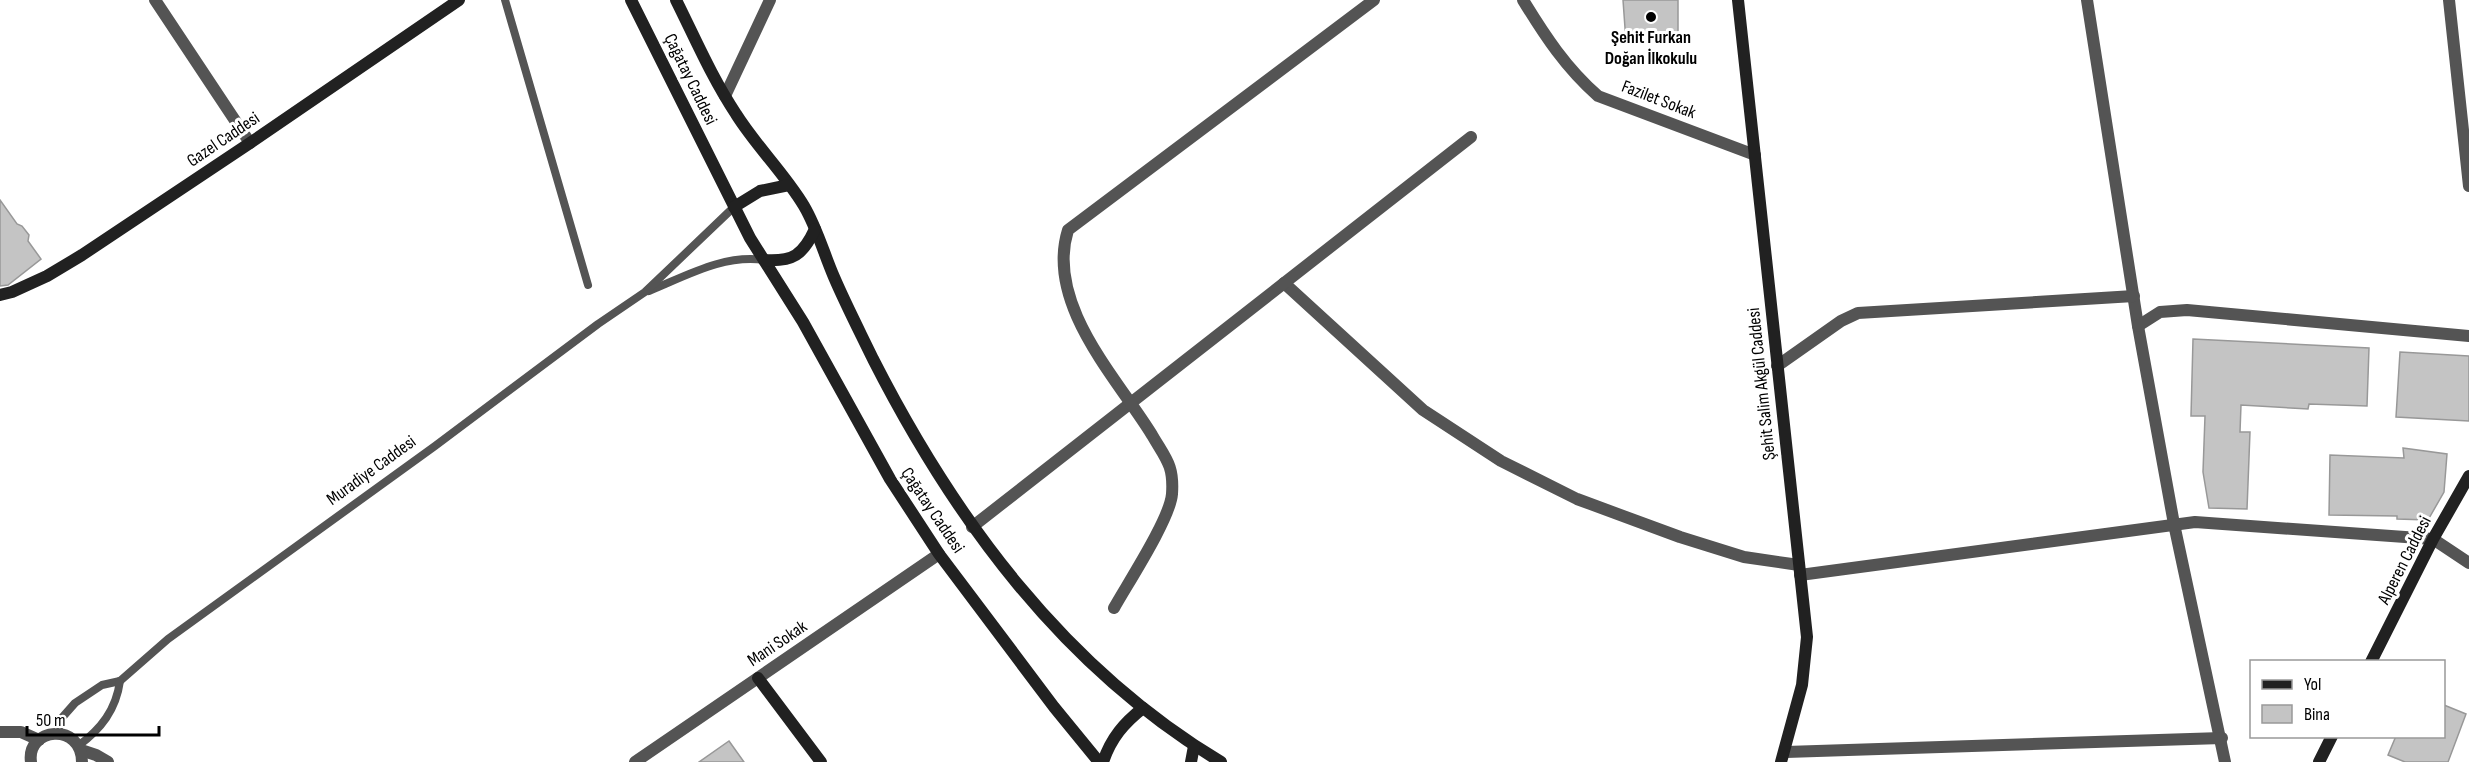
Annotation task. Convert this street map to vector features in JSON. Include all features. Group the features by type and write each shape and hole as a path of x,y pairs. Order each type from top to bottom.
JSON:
{"main road":[{"name":"Gazel Caddesi","path":"0,295 12,292 56,270 250,143 459,0"},
{"name":"Çağatay Caddesi","path":"631,0 734,207 803,322 868,442 939,554 1033,680 1101,762 1120,729 1143,708"},
{"name":"Çağatay Caddesi","path":"676,0 725,96 752,139 804,205 836,282 874,361 929,460 972,527 1042,614 1083,656 1143,708 1194,746 1221,762"},
{"name":"Şehit Salim Akgül Caddesi","path":"1738,0 1807,638 1802,686 1784,757"},
{"path":"734,207 760,191 789,185"},
{"path":"764,260 789,260 804,249 815,229"},
{"name":"Alperen Caddesi","path":"2373,660 2433,539 2469,476"},
{"path":"758,678 821,762"},
{"path":"2319,762 2331,738"},
{"path":"1191,762 1194,746"}],"street":[{"path":"155,0 250,143"},
{"path":"725,96 770,0"},
{"path":"1114,608 1161,526 1172,497 1172,470 1092,348 1079,321 1063,264 1068,230 1374,0"},
{"name":"Fazilet Sokak","path":"1522,0 1555,51 1580,80 1598,96 1755,155"},
{"path":"2087,0 2138,326 2174,524 2226,762"},
{"path":"2449,0 2469,186"},
{"path":"972,527 1471,136"},
{"path":"1284,283 1423,410 1501,461 1577,499 1680,537 1744,557 1799,570 2195,522 2433,539 2469,562"},
{"path":"1777,366 1840,321 1858,313 2134,296"},
{"path":"2138,326 2160,312 2187,310 2469,336"},
{"name":"Mani Sokak","path":"635,762 939,554"},
{"path":"0,732 21,732 39,740"},
{"path":"31,762 33,748 39,740 58,733 67,736 80,753 96,755 108,762"},
{"path":"1784,757 2222,738"}],"lane":[{"path":"505,0 588,285"},
{"name":"Muradiye Caddesi","path":"58,733 60,720 75,703 102,685 120,681 168,639 645,292 734,207"},
{"name":"Muradiye Caddesi","path":"645,292 728,261 752,258 764,260"},
{"path":"80,753 113,709 120,681"}],"building":[{"name":"Şehit Furkan Doğan İlkokulu","path":"1623,0 1678,0 1678,35 1626,42"},
{"path":"0,200 17,224 22,226 29,235 28,241 41,259 8,285 0,286"},
{"path":"2193,339 2369,348 2367,406 2309,404 2308,409 2241,405 2240,432 2250,432 2247,509 2209,508 2203,472 2205,416 2191,416"},
{"path":"2400,352 2469,356 2469,421 2396,417"},
{"path":"2403,448 2447,454 2444,492 2428,520 2397,519 2397,516 2329,515 2330,455 2404,458"},
{"path":"2445,705 2466,714 2448,762 2405,762 2388,755 2395,738 2445,738"},
{"path":"729,741 744,762 699,762"}],"place":[{"name":"Şehit Furkan Doğan İlkokulu","path":"1651,17"}]}
